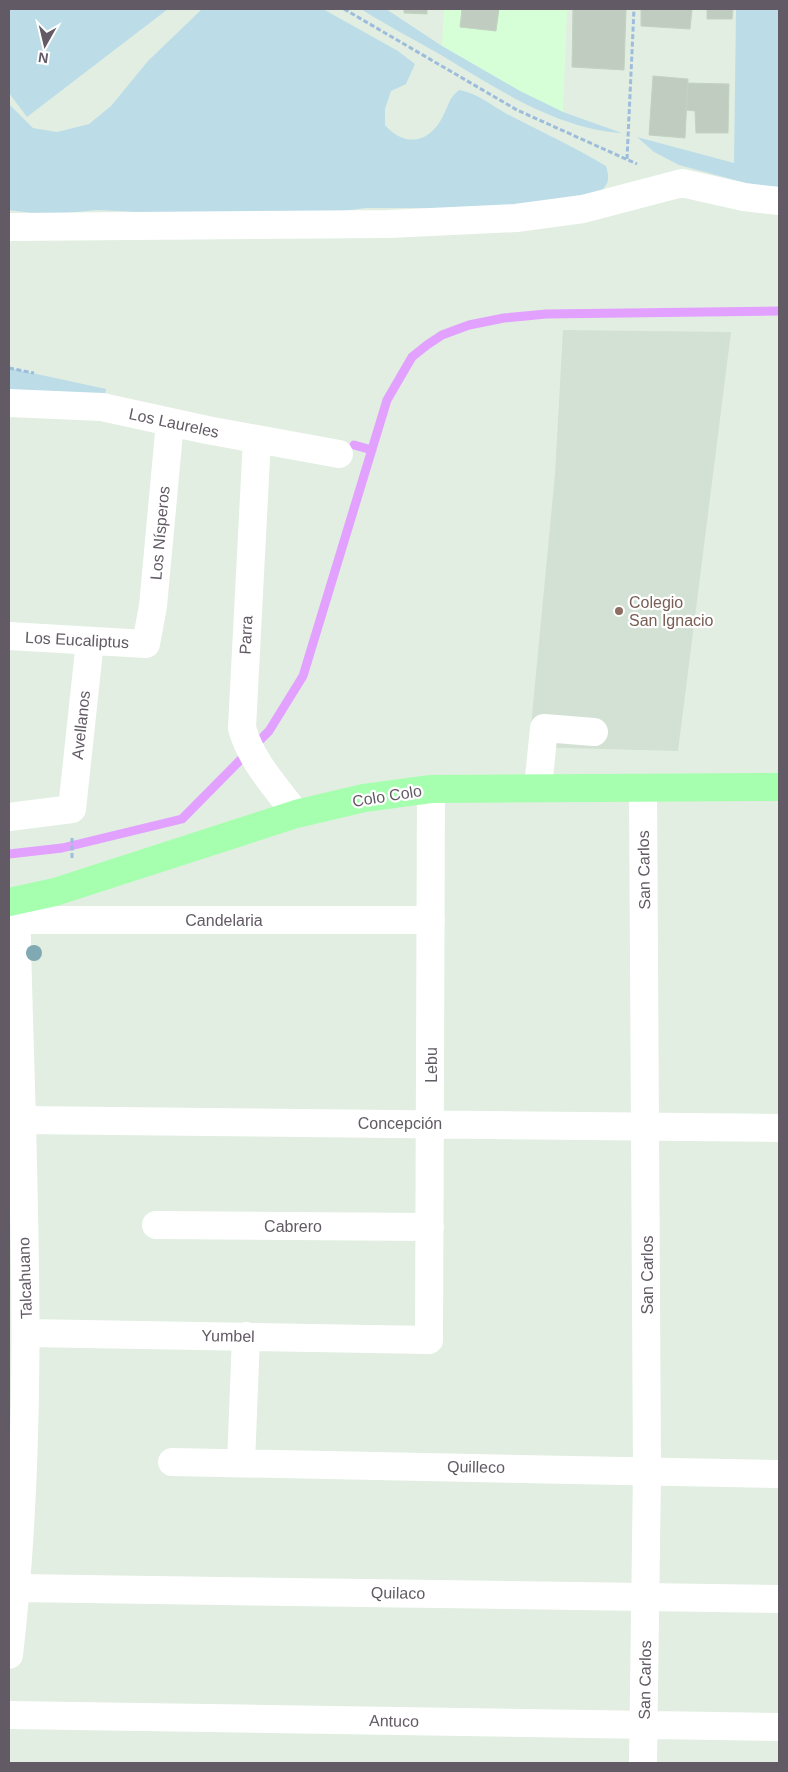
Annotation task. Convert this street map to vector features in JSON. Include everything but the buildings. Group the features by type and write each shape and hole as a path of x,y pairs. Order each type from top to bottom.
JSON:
{"main road":[{"name":"Colo Colo","path":"13,908 54,892 296,814 364,798 431,789 779,787"}],"street":[{"path":"9,227 389,224 516,218 583,209 682,183 744,197 779,201"},
{"name":"Los Laureles","path":"9,403 102,407 339,454"},
{"name":"Los Nísperos","path":"146,644 153,606 170,422"},
{"name":"Parra","path":"257,439 242,728 251,751 296,814"},
{"name":"Los Eucaliptus","path":"9,636 146,644"},
{"name":"Avellanos","path":"9,817 72,809 90,641"},
{"path":"538,788 544,728 594,732"},
{"name":"San Carlos","path":"643,788 647,1471 643,1763"},
{"name":"Lebu","path":"430,1340 431,789"},
{"name":"Candelaria","path":"13,908 431,920"},
{"name":"Talcahuano","path":"9,1655 17,1588 26,1333 21,1120 13,908"},
{"name":"Concepción","path":"21,1120 779,1128"},
{"name":"Cabrero","path":"156,1226 430,1227"},
{"name":"Yumbel","path":"26,1333 430,1340"},
{"path":"241,1463 246,1336"},
{"name":"Quilleco","path":"172,1462 779,1474"},
{"name":"Quilaco","path":"17,1588 779,1599"},
{"name":"Antuco","path":"9,1715 779,1727"}],"path":[{"path":"344,9 517,110 682,183"},
{"path":"627,159 634,9"}],"shaded area":[{"path":"9,9 168,9 27,117 9,93"},
{"path":"202,9 323,9 398,51 415,64 406,84 391,91 385,109 385,125 401,137 417,139 431,132 438,125 451,99 459,90 478,97 606,166 608,174 607,184 599,193 508,208 366,208 320,214 160,213 97,210 47,215 9,210 9,104 33,128 57,132 89,124 111,106 148,61"},
{"path":"361,9 386,9 442,46 520,91 563,112 622,133 574,124 527,105"},
{"path":"444,9 567,9 563,112 520,91 442,46"},
{"path":"736,9 779,9 779,192 679,165 654,152 637,137 734,163"},
{"name":"Colegio San Ignacio","path":"563,330 731,332 678,751 529,747 555,474"},
{"path":"9,368 106,389 102,407 9,403"}],"waterway":[{"path":"9,854 62,848 182,819 269,731 303,676 387,400 412,357 427,345 442,335 469,325 504,318 546,314 779,311"},
{"path":"354,445 372,450"}],"place":[{"name":"Colegio San Ignacio","path":"619,611"}]}
